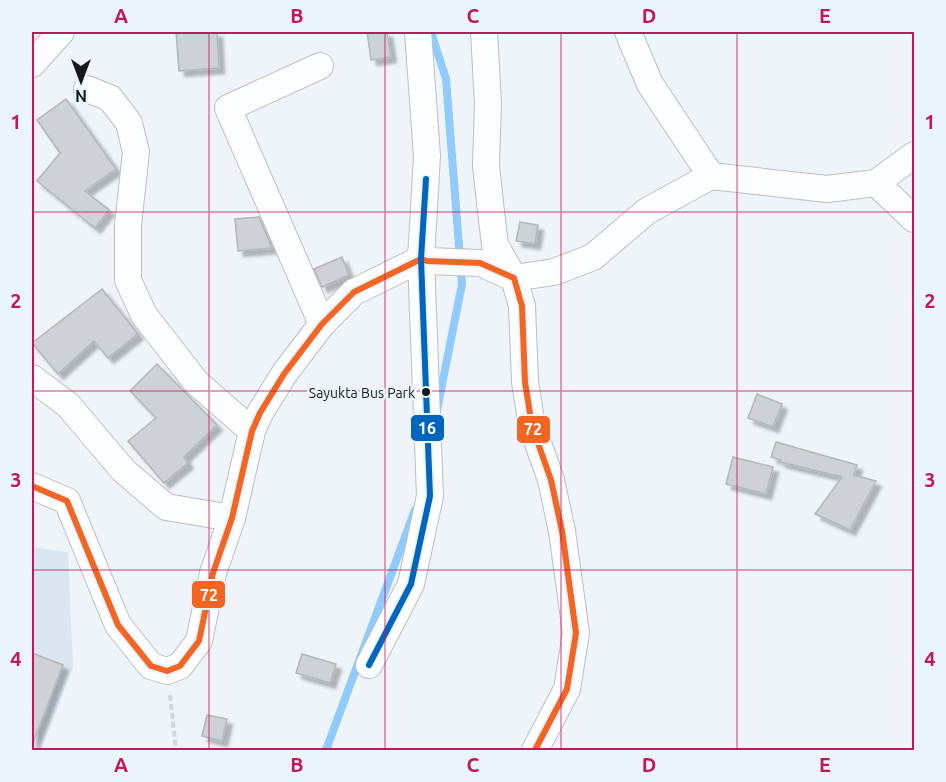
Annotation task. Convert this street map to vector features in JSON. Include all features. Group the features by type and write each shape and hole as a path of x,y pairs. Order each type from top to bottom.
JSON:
{"street":[{"path":"32,64 61,32"},
{"path":"369,665 411,584 430,496 424,260 427,156 418,32"},
{"path":"484,32 488,104 486,165 495,245 513,278 522,306 525,382 532,426 550,480 562,531 576,633 567,689 535,750"},
{"path":"628,32 650,84 711,176"},
{"path":"320,66 228,108 322,324"},
{"path":"87,88 110,98 129,123 136,152 128,225 128,280 144,315 196,382 252,431"},
{"path":"32,486 67,501 118,625 150,666 166,671 180,666 199,641 213,573 232,518 252,431 284,374 322,324 354,292 424,260 480,263 513,278 554,272 592,257 647,211 711,176 827,189 876,183 915,155"},
{"path":"876,183 915,219"},
{"path":"32,378 68,405 123,470 166,507 232,518"}],"path":[{"path":"166,671 176,750"}],"shaded area":[{"path":"32,547 68,552 73,667 41,750 32,750"}],"building":[{"path":"176,32 217,32 219,68 179,71"},
{"path":"367,32 387,32 391,57 371,60"},
{"path":"66,99 116,169 85,191 109,210 95,228 37,181 60,153 37,120"},
{"path":"259,217 272,248 238,251 235,219"},
{"path":"520,222 538,225 535,244 516,241"},
{"path":"342,257 349,275 322,287 314,269"},
{"path":"102,289 138,334 108,358 94,341 58,374 32,343"},
{"path":"157,364 217,425 184,457 188,463 164,483 128,441 156,418 130,391"},
{"path":"757,394 782,404 773,427 748,418"},
{"path":"776,442 857,465 854,475 876,481 850,530 815,514 842,477 780,462 781,460 771,457"},
{"path":"733,457 773,467 766,494 726,484"},
{"path":"32,653 63,665 33,743 32,743"},
{"path":"302,654 336,664 330,683 296,673"},
{"path":"207,715 227,719 222,741 202,736"}],"waterway":[{"path":"431,32 446,79 462,284 437,410"},
{"path":"326,750 415,510"}],"transit line":[{"name":"16","path":"369,665 411,584 430,496 421,259 426,179"},
{"name":"72","path":"32,486 67,501 118,625 151,666 167,671 180,666 199,641 213,573 232,518 252,431 260,413 284,374 322,324 354,292 421,259 480,263 514,278 522,306 525,382 532,426 551,480 562,531 576,633 567,689 535,750"}],"place":[{"name":"Sayukta Bus Park","path":"426,392"}]}
